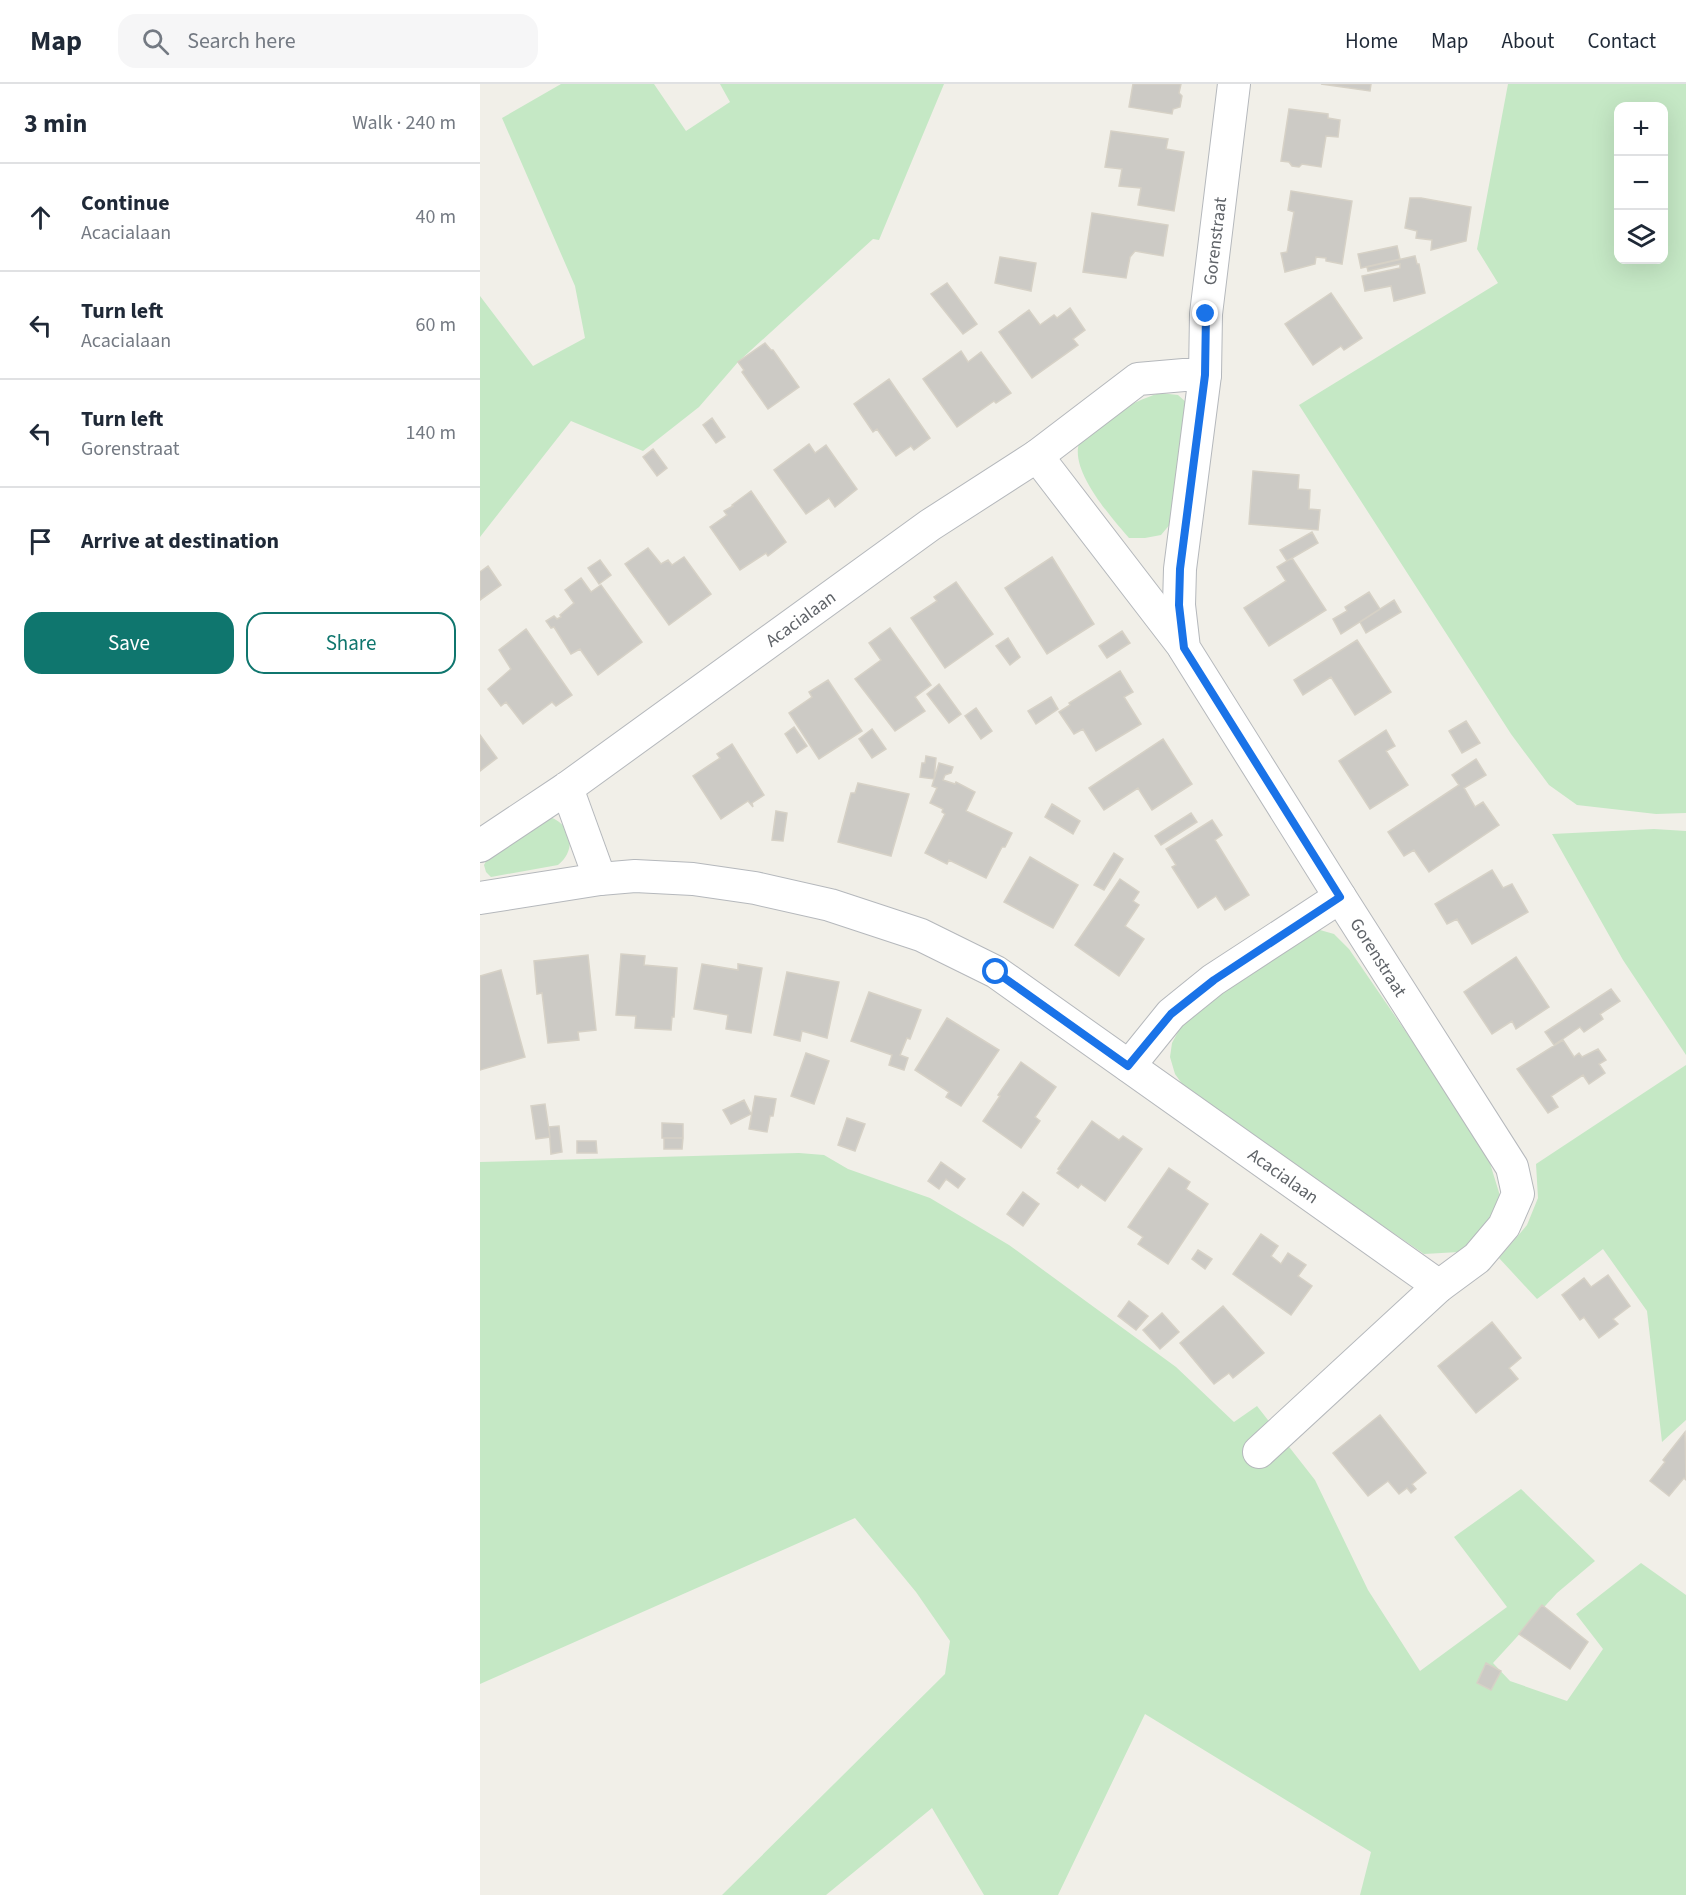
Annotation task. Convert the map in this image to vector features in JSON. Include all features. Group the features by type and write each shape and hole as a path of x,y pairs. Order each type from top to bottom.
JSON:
{"street":[{"name":"Gorenstraat","path":"1234,84 1206,314 1205,375 1180,569 1179,605 1184,648 1512,1167 1518,1194 1504,1226 1477,1258 1439,1286 1259,1452"},
{"name":"Acacialaan","path":"480,846 567,788 930,525 1037,456 1138,379 1205,375"},
{"path":"1037,456 1184,648"},
{"path":"567,788 600,879"},
{"name":"Acacialaan","path":"480,897 635,876 693,879 755,888 830,905 921,934 996,972 1439,1286"},
{"path":"1128,1066 1179,1007 1214,980 1340,897"}],"green space":[{"path":"561,84 654,84 686,131 730,102 720,84 944,84 879,240 873,239 738,362 699,407 643,451 571,421 480,537 480,296 533,366 585,338 575,286 502,118"},
{"path":"1508,84 1686,84 1686,813 1656,814 1577,805 1549,785 1511,734 1299,405 1498,283 1477,249"},
{"path":"1160,393 1178,395 1187,403 1177,516 1161,535 1129,538 1091,489 1083,474 1078,446 1084,435 1092,429 1133,404"},
{"path":"550,817 563,826 569,838 568,852 558,865 491,877 486,872 484,865 489,855"},
{"path":"1654,829 1686,831 1686,1055 1623,960 1552,834"},
{"path":"1313,928 1334,934 1349,949 1485,1147 1501,1199 1490,1224 1459,1252 1424,1254 1240,1128 1185,1088 1175,1074 1170,1057 1172,1043 1181,1026 1229,987"},
{"path":"1686,1065 1686,1420 1662,1442 1647,1311 1603,1249 1537,1299 1499,1258 1527,1225 1538,1198 1536,1164"},
{"path":"799,1153 824,1155 848,1169 930,1198 1009,1245 1176,1367 1234,1422 1257,1406 1315,1480 1368,1590 1420,1671 1507,1607 1454,1537 1521,1489 1595,1561 1557,1593 1493,1663 1510,1681 1567,1701 1603,1649 1576,1614 1641,1563 1686,1595 1686,1895 1360,1895 1371,1852 1145,1714 1058,1895 984,1895 932,1808 826,1895 722,1895 945,1674 950,1641 916,1592 855,1518 480,1684 480,1162"}],"building":[{"path":"1133,84 1181,84 1180,107 1173,109 1172,114 1129,107"},
{"path":"1321,84 1371,84 1370,91"},
{"path":"1289,109 1328,114 1328,118 1340,120 1338,137 1326,136 1321,167 1302,164 1299,167 1292,166 1289,162 1281,161"},
{"path":"1111,131 1168,139 1166,149 1184,152 1174,211 1138,205 1141,188 1119,186 1122,169 1105,167"},
{"path":"1291,191 1352,201 1342,264 1316,257 1315,264 1285,272 1281,253 1287,252 1294,212 1288,210"},
{"path":"1410,198 1471,207 1466,241 1431,250 1432,240 1416,238 1417,231 1405,228"},
{"path":"1092,213 1168,225 1163,256 1135,251 1130,257 1126,278 1083,272"},
{"path":"1397,246 1400,259 1361,268 1358,254"},
{"path":"1415,256 1425,293 1394,301 1391,286 1365,291 1362,276 1400,268 1400,264 1368,271 1367,267"},
{"path":"1000,257 1036,263 1031,291 995,283"},
{"path":"947,283 977,324 963,334 931,294"},
{"path":"1331,293 1362,338 1344,350 1341,346 1313,365 1285,324"},
{"path":"1070,308 1085,330 1073,339 1078,345 1032,378 999,332 1029,310 1040,325 1054,315 1057,318"},
{"path":"765,343 773,350 799,387 768,409 742,372 744,370 738,362"},
{"path":"961,351 968,362 981,352 1011,393 996,403 994,401 957,427 923,379"},
{"path":"889,379 930,438 914,450 911,446 896,456 877,429 873,432 854,404"},
{"path":"712,418 725,437 716,443 703,425"},
{"path":"809,444 815,453 826,445 857,489 835,507 829,498 806,514 774,470"},
{"path":"653,449 667,468 657,476 643,457"},
{"path":"1253,471 1299,475 1298,489 1310,490 1309,509 1320,510 1318,530 1249,524"},
{"path":"751,491 786,542 768,556 766,553 740,570 710,527 727,515 724,511"},
{"path":"1312,532 1318,543 1287,561 1280,550"},
{"path":"648,548 661,564 668,560 672,565 684,557 711,594 669,625 625,564"},
{"path":"1052,557 1094,624 1047,654 1005,588"},
{"path":"1292,558 1326,610 1269,646 1244,608 1286,581 1277,567"},
{"path":"600,560 611,575 599,584 588,568"},
{"path":"488,566 501,585 480,600 480,572"},
{"path":"581,578 591,592 601,585 642,642 598,675 580,649 571,654 554,627 551,628 546,621 554,616 557,619 561,617 560,615 574,603 565,590"},
{"path":"956,582 993,634 945,668 911,618 937,601 934,597"},
{"path":"1369,592 1380,609 1341,634 1333,619 1347,611 1345,607"},
{"path":"1394,600 1401,612 1366,633 1360,622"},
{"path":"890,628 931,685 915,697 925,711 895,731 855,679 881,660 869,643"},
{"path":"526,629 572,695 556,706 552,702 523,724 506,702 501,706 488,689 511,669 499,650"},
{"path":"1122,631 1130,643 1107,658 1099,646"},
{"path":"1008,638 1020,657 1010,665 996,646"},
{"path":"1357,640 1391,692 1355,715 1331,677 1303,695 1294,680"},
{"path":"1120,671 1133,692 1124,697 1141,724 1096,751 1083,729 1074,734 1059,712 1070,705 1069,703"},
{"path":"828,680 862,731 819,759 789,713 812,697 809,692"},
{"path":"939,684 961,714 949,723 927,694"},
{"path":"1051,697 1058,709 1036,724 1028,711"},
{"path":"976,708 992,731 981,739 965,716"},
{"path":"1466,721 1480,743 1462,753 1449,731"},
{"path":"794,727 807,746 797,753 785,734"},
{"path":"872,729 886,749 872,758 859,739"},
{"path":"1386,730 1395,746 1386,751 1408,785 1370,809 1339,761"},
{"path":"480,735 497,758 480,771"},
{"path":"1163,739 1192,784 1152,810 1138,788 1104,810 1089,788"},
{"path":"732,744 764,795 752,803 753,807 748,801 721,819 693,776 720,758 717,754"},
{"path":"926,756 936,758 934,779 920,777 922,763 925,763"},
{"path":"1476,759 1486,775 1464,788 1475,807 1483,802 1499,825 1429,872 1414,850 1404,856 1388,832 1459,785 1452,775"},
{"path":"939,763 953,767 951,773 945,775 943,780 955,784 956,782 975,792 966,811 1012,833 986,878 949,860 947,864 925,853 945,814 942,812 943,809 930,803 937,788 932,786"},
{"path":"858,783 909,794 891,856 838,842 851,793 855,793"},
{"path":"1052,804 1080,821 1073,834 1045,817"},
{"path":"776,811 787,813 783,841 772,840"},
{"path":"1191,813 1197,822 1161,845 1155,836"},
{"path":"1212,820 1222,835 1215,840 1249,895 1225,910 1216,896 1198,908 1172,867 1176,865 1166,849"},
{"path":"1114,853 1123,859 1104,890 1094,885"},
{"path":"1030,857 1078,885 1053,928 1004,902"},
{"path":"1492,870 1503,888 1512,884 1528,912 1472,944 1457,919 1447,924 1435,904"},
{"path":"1120,879 1139,892 1133,901 1139,905 1125,926 1144,939 1119,976 1075,945"},
{"path":"621,954 645,956 644,965 677,968 671,1030 635,1028 636,1016 616,1015"},
{"path":"588,955 596,1030 578,1032 579,1040 548,1043 542,993 537,994 534,961"},
{"path":"1516,957 1549,1007 1516,1029 1512,1021 1492,1034 1464,992"},
{"path":"702,964 738,970 738,964 762,968 751,1033 726,1029 728,1015 694,1009"},
{"path":"501,970 525,1057 480,1070 480,976"},
{"path":"787,972 839,982 827,1038 802,1031 800,1041 774,1035"},
{"path":"1611,989 1620,1001 1600,1014 1603,1019 1584,1032 1580,1027 1554,1045 1545,1032"},
{"path":"869,992 921,1010 910,1039 907,1038 900,1055 908,1058 904,1070 889,1065 892,1055 851,1041"},
{"path":"947,1018 999,1050 961,1106 946,1097 949,1092 915,1070"},
{"path":"1563,1040 1574,1057 1579,1053 1582,1057 1598,1049 1606,1060 1599,1064 1605,1073 1589,1084 1583,1075 1551,1096 1558,1107 1548,1113 1517,1069"},
{"path":"806,1053 829,1061 814,1104 791,1096"},
{"path":"1021,1062 1056,1087 1035,1117 1040,1121 1021,1148 983,1121"},
{"path":"755,1096 776,1099 767,1132 749,1129"},
{"path":"744,1100 751,1114 731,1124 723,1110"},
{"path":"545,1104 550,1137 536,1139 531,1106"},
{"path":"847,1118 865,1124 855,1151 838,1145"},
{"path":"1092,1121 1119,1140 1123,1136 1142,1149 1105,1201 1081,1184 1078,1188 1057,1173"},
{"path":"662,1123 683,1124 683,1138 662,1138"},
{"path":"559,1126 562,1152 551,1154 549,1127"},
{"path":"664,1138 683,1138 682,1149 664,1149"},
{"path":"577,1141 596,1141 597,1153 577,1153"},
{"path":"941,1162 965,1179 958,1188 946,1179 939,1189 928,1181"},
{"path":"1169,1168 1190,1182 1186,1189 1208,1204 1168,1264 1138,1244 1143,1237 1128,1227"},
{"path":"1023,1192 1039,1204 1023,1226 1007,1214"},
{"path":"1261,1234 1278,1246 1271,1256 1281,1264 1288,1253 1306,1265 1298,1276 1312,1286 1291,1315 1233,1274"},
{"path":"1198,1250 1212,1259 1205,1269 1192,1259"},
{"path":"1608,1275 1630,1306 1613,1319 1618,1324 1599,1338 1584,1317 1580,1320 1562,1295 1584,1278 1591,1287"},
{"path":"1129,1301 1148,1316 1136,1330 1118,1316"},
{"path":"1223,1306 1264,1353 1233,1378 1229,1373 1214,1384 1180,1343"},
{"path":"1162,1313 1179,1332 1160,1349 1143,1330"},
{"path":"1492,1322 1521,1358 1509,1368 1518,1379 1476,1413 1438,1366"},
{"path":"1380,1415 1426,1473 1412,1484 1416,1489 1411,1493 1407,1488 1399,1494 1388,1481 1368,1496 1333,1453"},
{"path":"1685,1432 1686,1480 1684,1478 1669,1496 1650,1481"},
{"path":"1542,1605 1588,1642 1570,1669 1519,1634"},
{"path":"1486,1663 1501,1671 1491,1690 1477,1683"}],"route":[{"path":"996,972 1128,1066 1171,1014 1214,980 1340,897 1184,648 1179,605 1180,569 1205,375 1206,314"}]}
